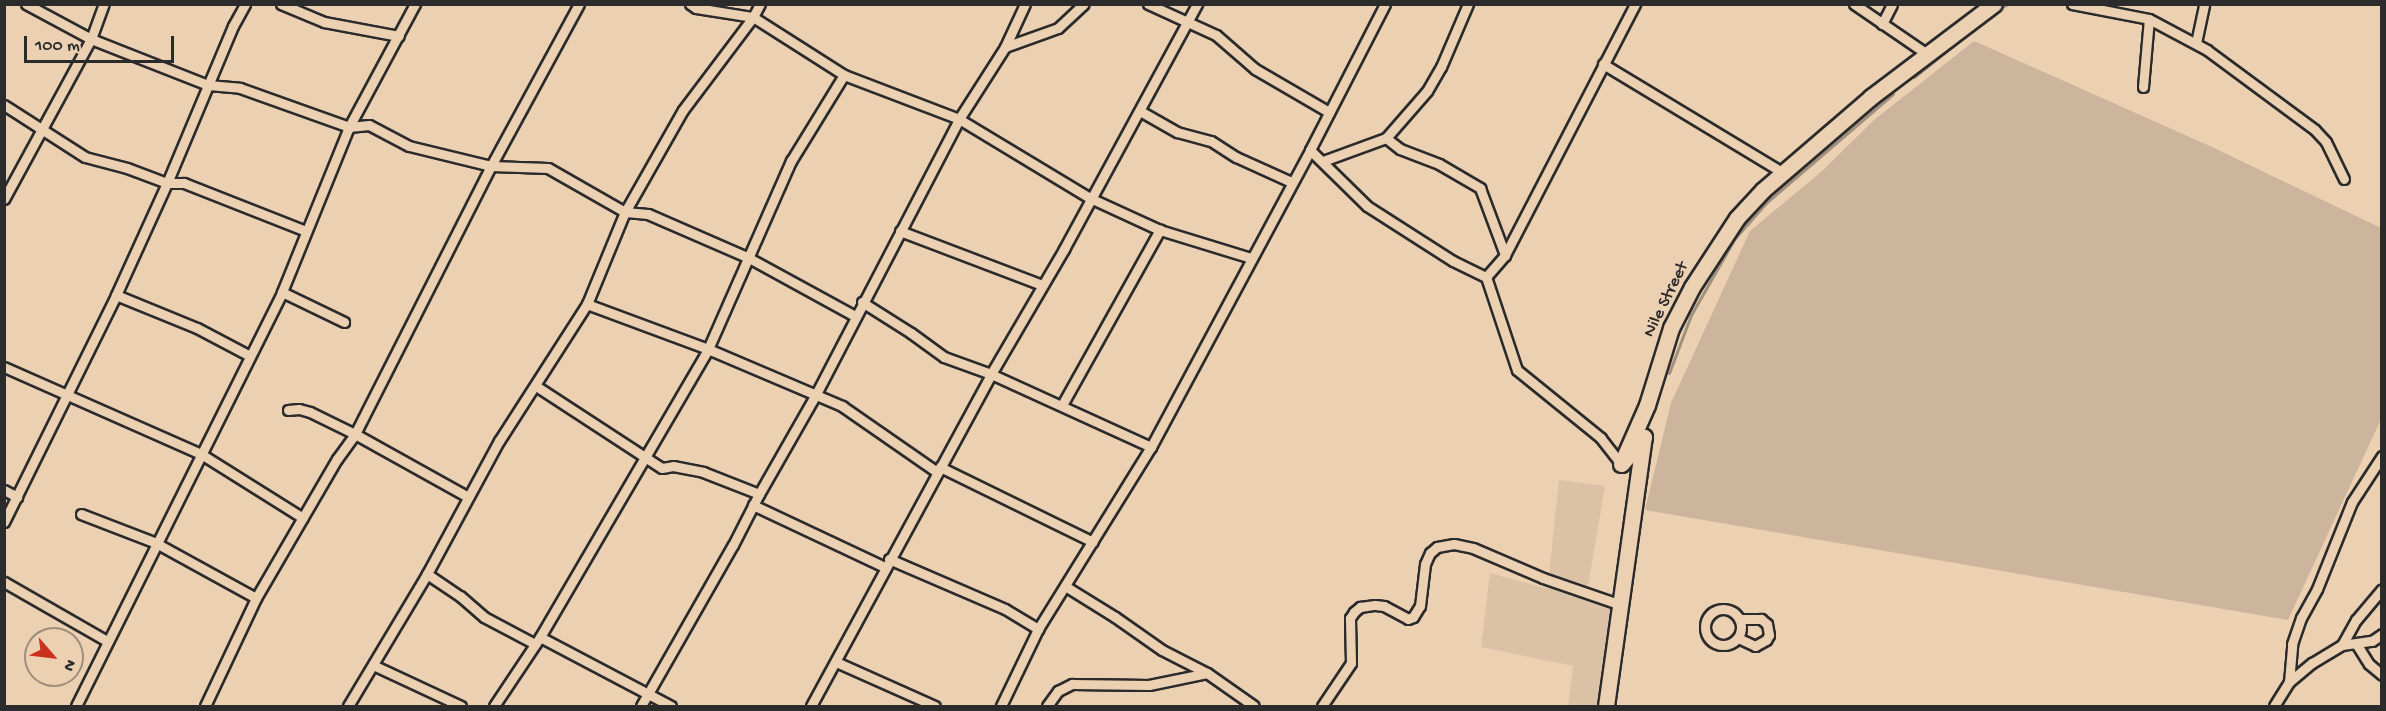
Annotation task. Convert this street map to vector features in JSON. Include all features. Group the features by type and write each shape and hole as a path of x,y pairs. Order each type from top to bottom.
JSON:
{"main road":[{"name":"Nile Street","path":"1621,464 1647,405 1671,328 1692,287 1737,218 1782,172 1927,54 1994,4"},
{"path":"1606,706 1618,604 1644,437 1621,464"}],"street":[{"path":"26,4 91,39 208,85 240,88 350,127 369,125 409,146 491,166 548,168 625,212 648,214 750,258 855,316"},
{"path":"4,199 91,39 104,4"},
{"path":"4,522 116,295 245,4"},
{"path":"281,4 324,22 399,36"},
{"path":"76,706 282,292 350,127 415,4"},
{"path":"205,706 256,598 355,434 491,166 579,4"},
{"path":"690,4 696,8 753,17 844,75 960,119 1090,198 1160,230 1251,258"},
{"path":"348,706 427,574 499,441 587,304 625,212 683,110 753,17 760,4"},
{"path":"641,706 734,545 753,505 815,396 862,302 960,119 1005,46 1025,4"},
{"path":"1005,46 1058,28 1084,4"},
{"path":"1148,4 1216,35 1255,69 1329,112"},
{"path":"811,706 887,563 1140,111 1197,4"},
{"path":"1000,706 1038,629 1151,447 1310,150 1384,4"},
{"path":"1323,161 1386,138 1427,91 1441,67 1468,4"},
{"path":"1486,277 1505,255 1635,4"},
{"path":"1854,4 1927,54"},
{"path":"1882,24 1892,4"},
{"path":"2072,4 2149,20 2196,44 2263,89 2288,113 2315,130 2326,142 2344,179"},
{"path":"2196,44 2204,4"},
{"path":"2143,87 2149,20"},
{"path":"1603,64 1782,172"},
{"path":"494,706 537,641 708,349 791,161 844,75"},
{"path":"4,105 85,158 127,168 167,183 184,183 306,231"},
{"path":"1140,111 1176,132 1211,141 1236,157 1289,181"},
{"path":"1386,138 1400,149 1439,164 1480,188 1505,255"},
{"path":"1310,150 1367,206 1453,261 1486,277 1517,370 1601,438 1621,464"},
{"path":"1062,405 1160,230"},
{"path":"900,231 1042,285"},
{"path":"282,292 344,322"},
{"path":"116,295 197,328 250,356"},
{"path":"862,302 944,357 991,374 1151,447"},
{"path":"587,304 708,349 842,406 939,469 1093,542"},
{"path":"4,367 201,454 303,518"},
{"path":"536,386 662,468 673,466 703,472 759,494"},
{"path":"288,410 299,409 309,412 355,434 468,497"},
{"path":"2289,682 2292,644 2301,618 2317,589 2352,502 2382,456"},
{"path":"4,490 17,497"},
{"path":"753,505 887,563 1005,609 1038,629"},
{"path":"81,514 156,543 256,598"},
{"path":"1322,706 1351,663 1350,618 1354,612 1360,607 1375,605 1384,606 1408,619 1413,617 1420,606 1425,564 1437,547 1454,544 1473,548 1543,578 1618,604"},
{"path":"427,574 460,596 484,617 671,706"},
{"path":"4,582 107,641"},
{"path":"1065,586 1116,617 1162,650 1207,673 1254,706"},
{"path":"2274,706 2289,682 2312,663 2342,645 2356,620 2382,589"},
{"path":"1720,610 1732,611 1739,620 1741,629 1738,638 1727,645 1717,644 1708,636 1706,625 1711,615 1720,610"},
{"path":"1738,638 1755,646 1766,640 1769,635 1767,624 1761,619 1739,620"},
{"path":"2342,645 2357,645 2372,641 2382,634"},
{"path":"2357,645 2369,664 2382,675"},
{"path":"836,662 935,706"},
{"path":"373,665 461,706"},
{"path":"1047,706 1058,691 1072,684 1149,685 1207,673"}],"shaded area":[{"path":"1974,41 2212,147 2381,228 2381,419 2288,620 1645,510 1671,403 1750,231 1821,172 1874,120"},
{"path":"1559,480 1605,486 1588,586 1549,574"},
{"path":"1490,573 1541,587 1614,599 1600,706 1568,706 1573,666 1481,647"}],"waterway":[{"path":"1998,9 2008,4"},
{"path":"1914,77 1960,40"},
{"path":"1669,373 1691,315 1735,238 1767,202 1893,94"}]}
